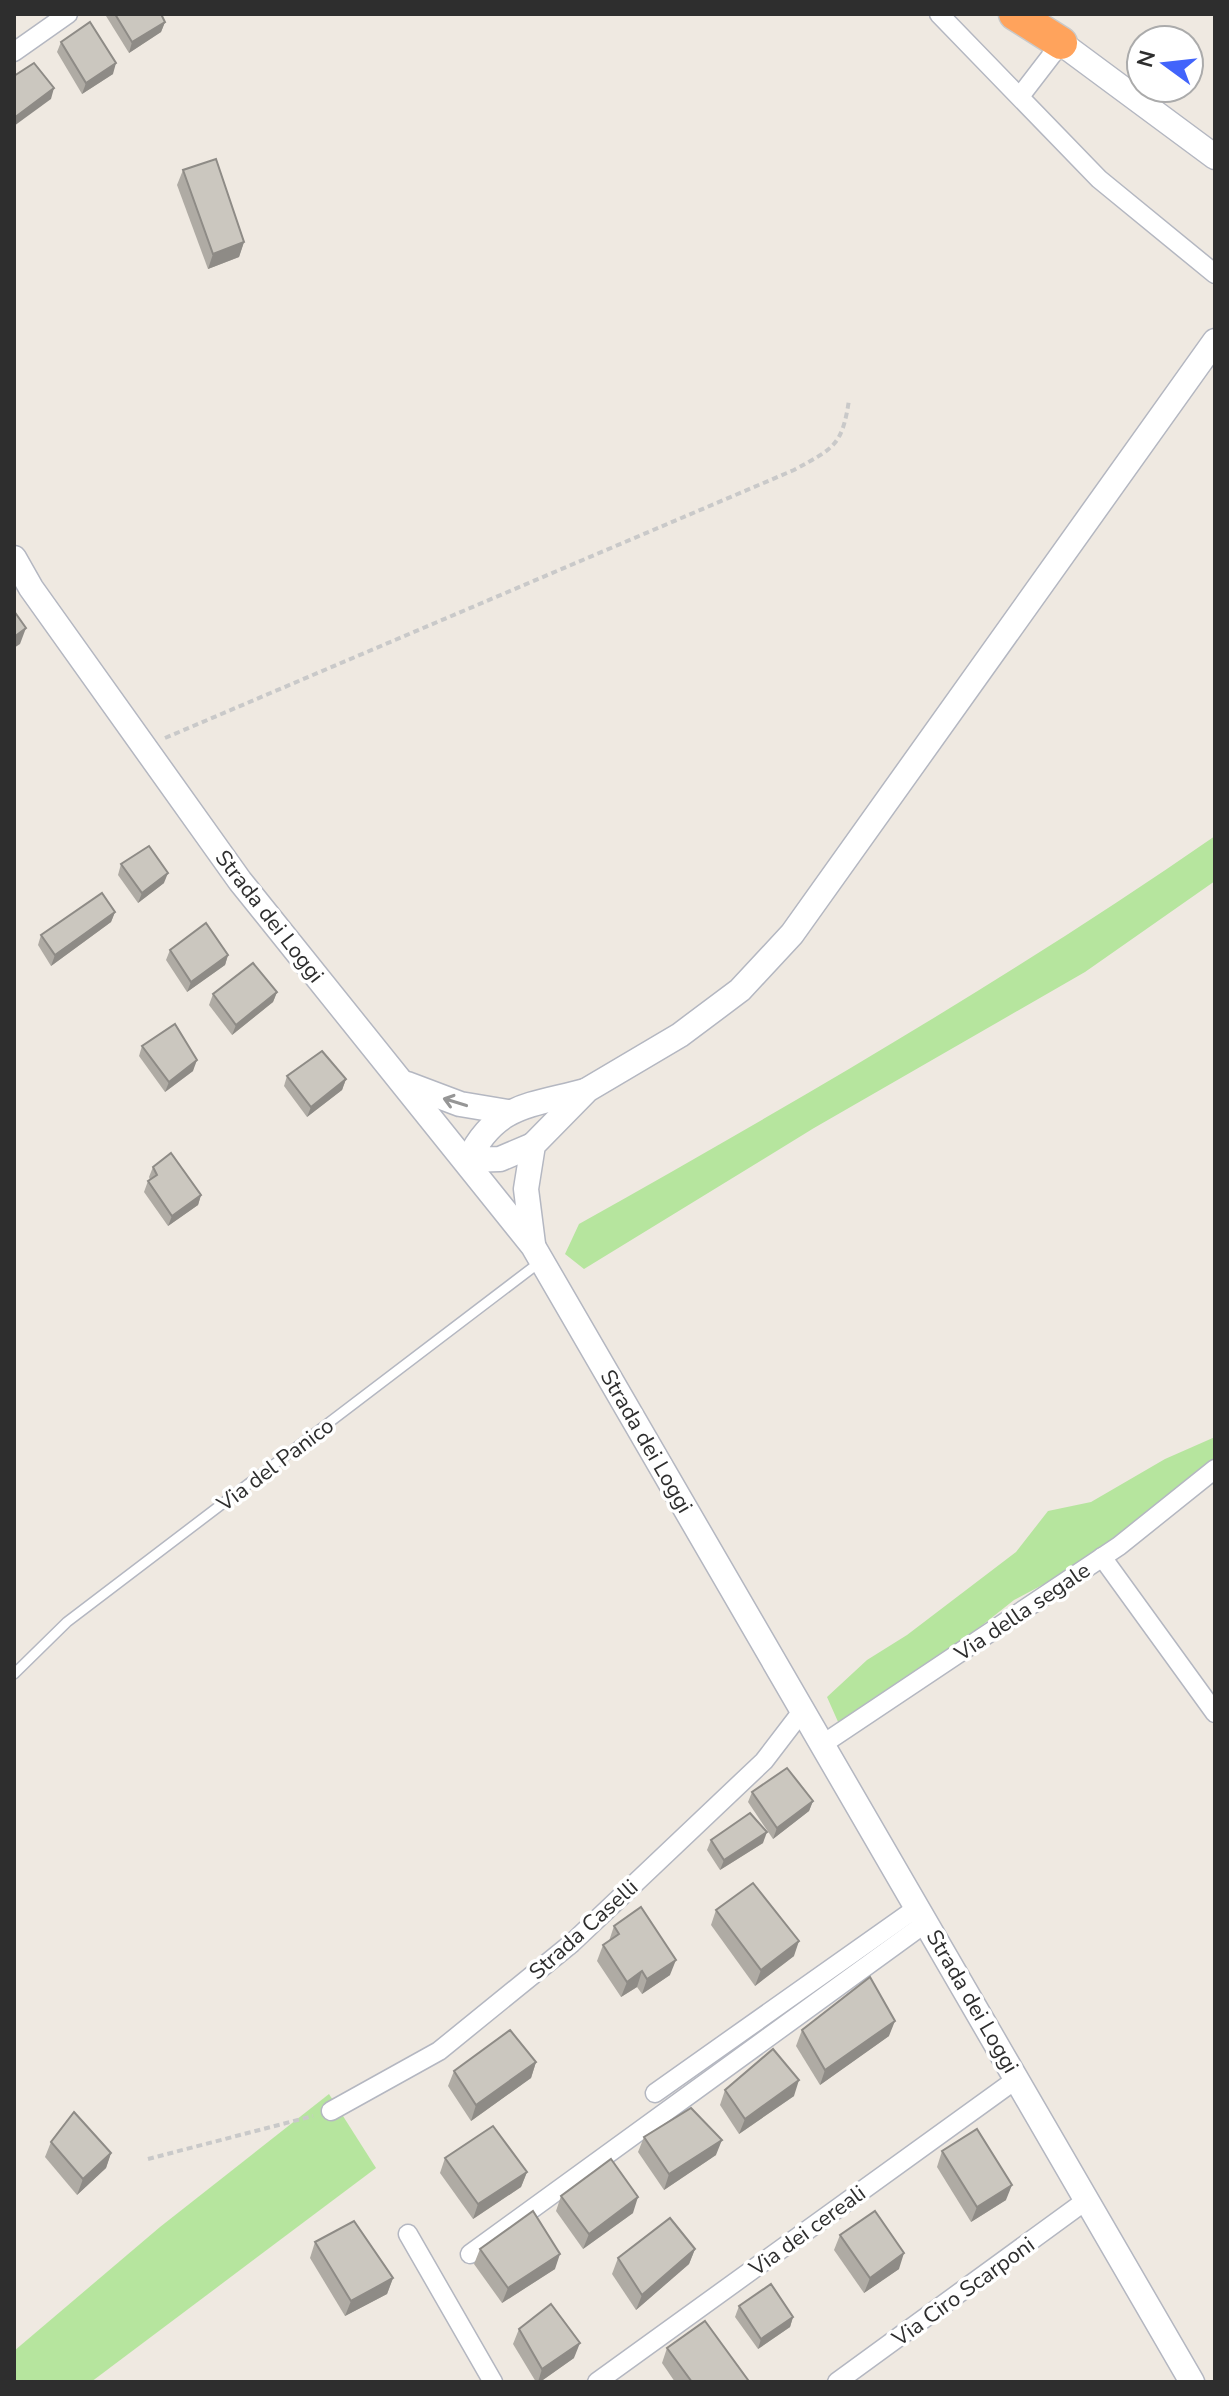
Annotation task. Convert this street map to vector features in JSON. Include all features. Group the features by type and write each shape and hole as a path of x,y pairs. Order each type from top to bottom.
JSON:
{"highway":[{"path":"1015,14 1061,43"}],"street":[{"path":"14,52 68,14"},
{"path":"939,14 1021,95 1099,179 1215,274"},
{"path":"1021,95 1061,43 1215,157"},
{"path":"587,1090 508,1112 482,1132 468,1160 500,1159 533,1145 587,1090 680,1035 740,990 792,934 1215,341"},
{"name":"Strada dei Loggi","path":"14,558 240,881 468,1160 538,1253 1192,2382"},
{"path":"405,1083 460,1104 508,1112"},
{"path":"533,1145 526,1189 538,1253"},
{"name":"Via della segale","path":"823,1744 1102,1557 1215,1469"},
{"path":"1102,1557 1215,1713"},
{"name":"Strada Caselli","path":"331,2111 439,2051 572,1943 764,1761 803,1710"},
{"path":"655,2093 923,1914"},
{"path":"470,2254 923,1914"},
{"name":"Via dei cereali","path":"597,2382 1018,2078"},
{"name":"Via Ciro Scarponi","path":"837,2382 1088,2199"},
{"path":"408,2234 493,2382"}],"lane":[{"name":"Via del Panico","path":"14,1674 67,1622 538,1253"}],"path":[{"path":"148,752 170,734 794,470 835,448 844,432 849,400"},
{"path":"148,2159 331,2111"}],"green space":[{"path":"1215,836 1215,881 1085,972 814,1128 584,1269 565,1254 579,1224 902,1038 1060,939"},
{"path":"1215,1437 1215,1482 1209,1487 1141,1520 1063,1574 1014,1600 907,1685 839,1724 827,1697 867,1660 907,1635 1016,1552 1048,1511 1091,1502 1165,1459"},
{"path":"329,2094 376,2168 91,2382 14,2382 14,2351 160,2227"}],"building":[{"path":"115,14 161,14 165,22 132,42"},
{"path":"90,22 116,63 86,83 61,42"},
{"path":"34,63 54,88 14,118 14,76"},
{"path":"216,159 244,242 213,254 183,170"},
{"path":"14,611 26,628 14,637"},
{"path":"149,846 168,873 142,893 121,864"},
{"path":"102,893 115,912 55,955 41,935"},
{"path":"206,923 228,955 191,982 170,950"},
{"path":"253,963 277,992 236,1025 213,994"},
{"path":"175,1024 197,1060 169,1082 142,1046"},
{"path":"322,1051 346,1079 311,1107 287,1076"},
{"path":"171,1153 201,1195 172,1216 148,1181 157,1175 153,1167"},
{"path":"787,1768 813,1801 777,1828 752,1792"},
{"path":"750,1813 767,1832 724,1860 711,1840"},
{"path":"753,1883 799,1941 761,1970 716,1910"},
{"path":"641,1907 676,1960 647,1979 642,1971 627,1982 603,1945 619,1934 614,1926"},
{"path":"870,1977 895,2021 825,2070 802,2030"},
{"path":"510,2030 536,2062 476,2105 454,2071"},
{"path":"773,2049 799,2080 745,2119 725,2090"},
{"path":"691,2108 722,2140 669,2174 644,2137"},
{"path":"74,2112 111,2153 83,2179 51,2142"},
{"path":"493,2126 527,2172 478,2204 445,2158"},
{"path":"977,2129 1012,2185 977,2207 942,2151"},
{"path":"611,2159 638,2197 589,2234 561,2196"},
{"path":"533,2211 560,2254 508,2288 480,2249"},
{"path":"875,2211 904,2253 870,2278 840,2235"},
{"path":"670,2218 695,2249 642,2295 618,2258"},
{"path":"354,2221 393,2278 351,2301 315,2242"},
{"path":"771,2284 793,2317 761,2339 739,2306"},
{"path":"551,2304 580,2343 542,2369 519,2329"},
{"path":"705,2321 748,2380 692,2382 667,2348"}]}
